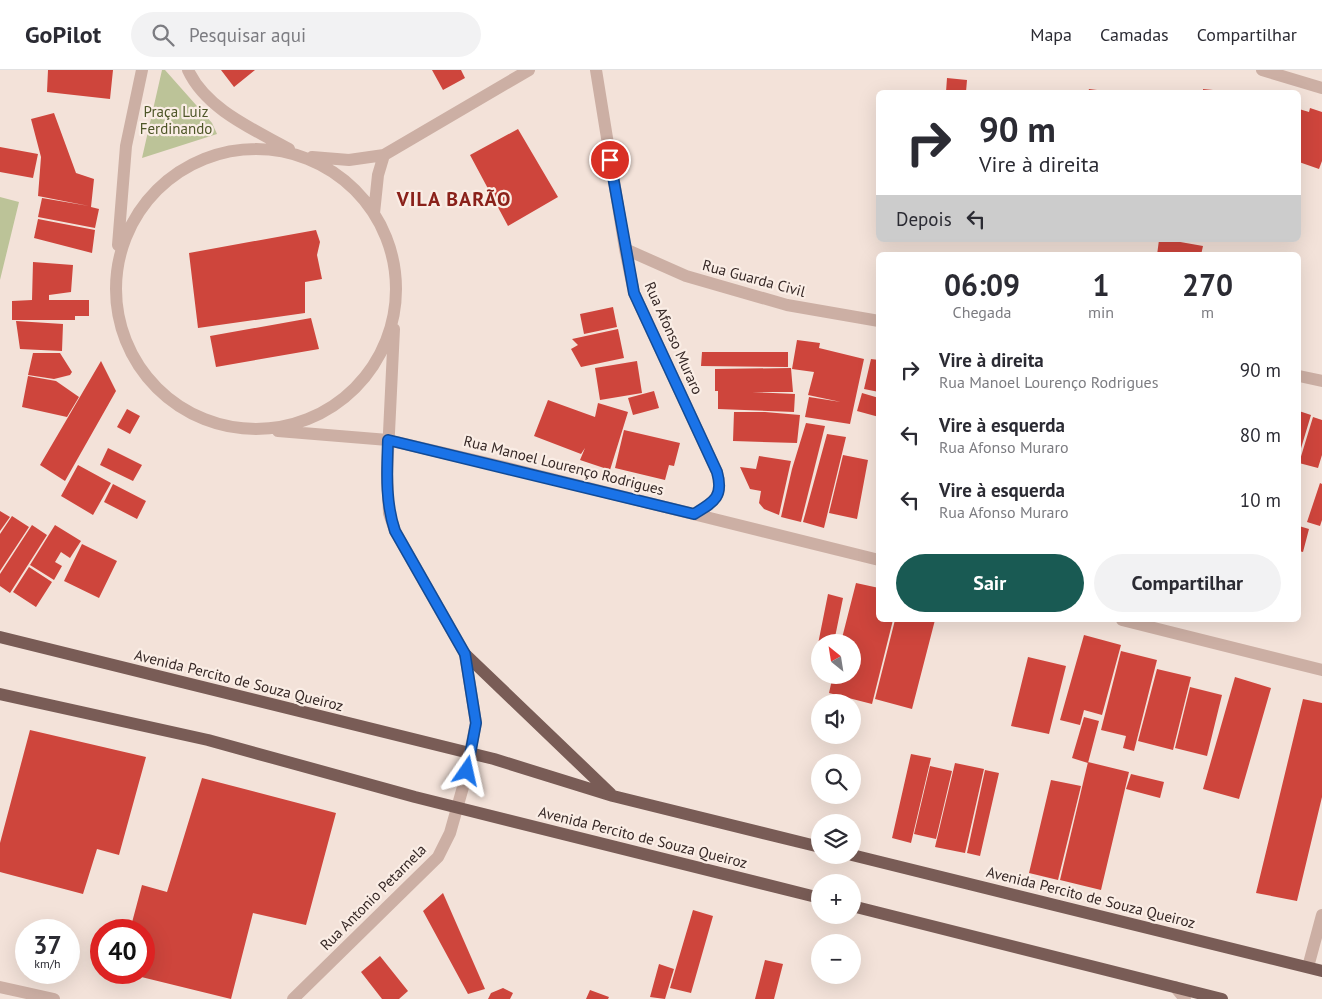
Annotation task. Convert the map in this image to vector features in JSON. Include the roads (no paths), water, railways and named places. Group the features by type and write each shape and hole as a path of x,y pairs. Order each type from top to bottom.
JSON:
{"main road":[{"name":"Avenida Percito de Souza Queiroz","path":"0,637 494,759 613,796 811,845"},
{"path":"465,654 613,796"},
{"name":"Avenida Percito de Souza Queiroz","path":"0,694 208,740 415,797 811,896"},
{"name":"Avenida Percito de Souza Queiroz","path":"861,857 1322,971"},
{"path":"861,908 1222,999"}],"street":[{"path":"142,70 126,146 115,277 115,304 121,330 131,355 146,377 164,396 186,411 211,422 237,428 264,429 291,425 316,416 339,402 359,384 376,362 386,341 393,319 396,296"},
{"path":"188,70 191,77 211,100 236,120 301,156 323,165 343,178 360,194 385,232 396,274 388,440 387,491 389,514 395,531 465,654 476,723 471,754 457,807"},
{"path":"115,277 121,249 131,223 147,200 167,180 191,164 217,154 246,149 274,149 301,156 349,160 384,155 529,70"},
{"name":"Rua Afonso Muraro","path":"596,70 634,293 717,472 720,484 712,503 694,514"},
{"path":"1262,70 1322,88"},
{"path":"374,213 378,175 384,155"},
{"name":"Rua Guarda Civil","path":"625,249 686,276 787,306 876,320"},
{"path":"1301,376 1322,381"},
{"name":"Rua Manoel Lourenço Rodrigues","path":"237,428 388,440 876,559"},
{"path":"1130,622 1322,670"},
{"name":"Rua Antonio Petarnela","path":"293,999 438,857 450,833 457,807"},
{"path":"1308,968 1322,915"},
{"path":"0,987 54,999"},
{"path":"1175,987 1184,999"}],"district":[{"name":"VILA BARÃO","path":"454,199"}],"park label":[{"name":"Praça Luiz Ferdinando","path":"176,120"}]}
